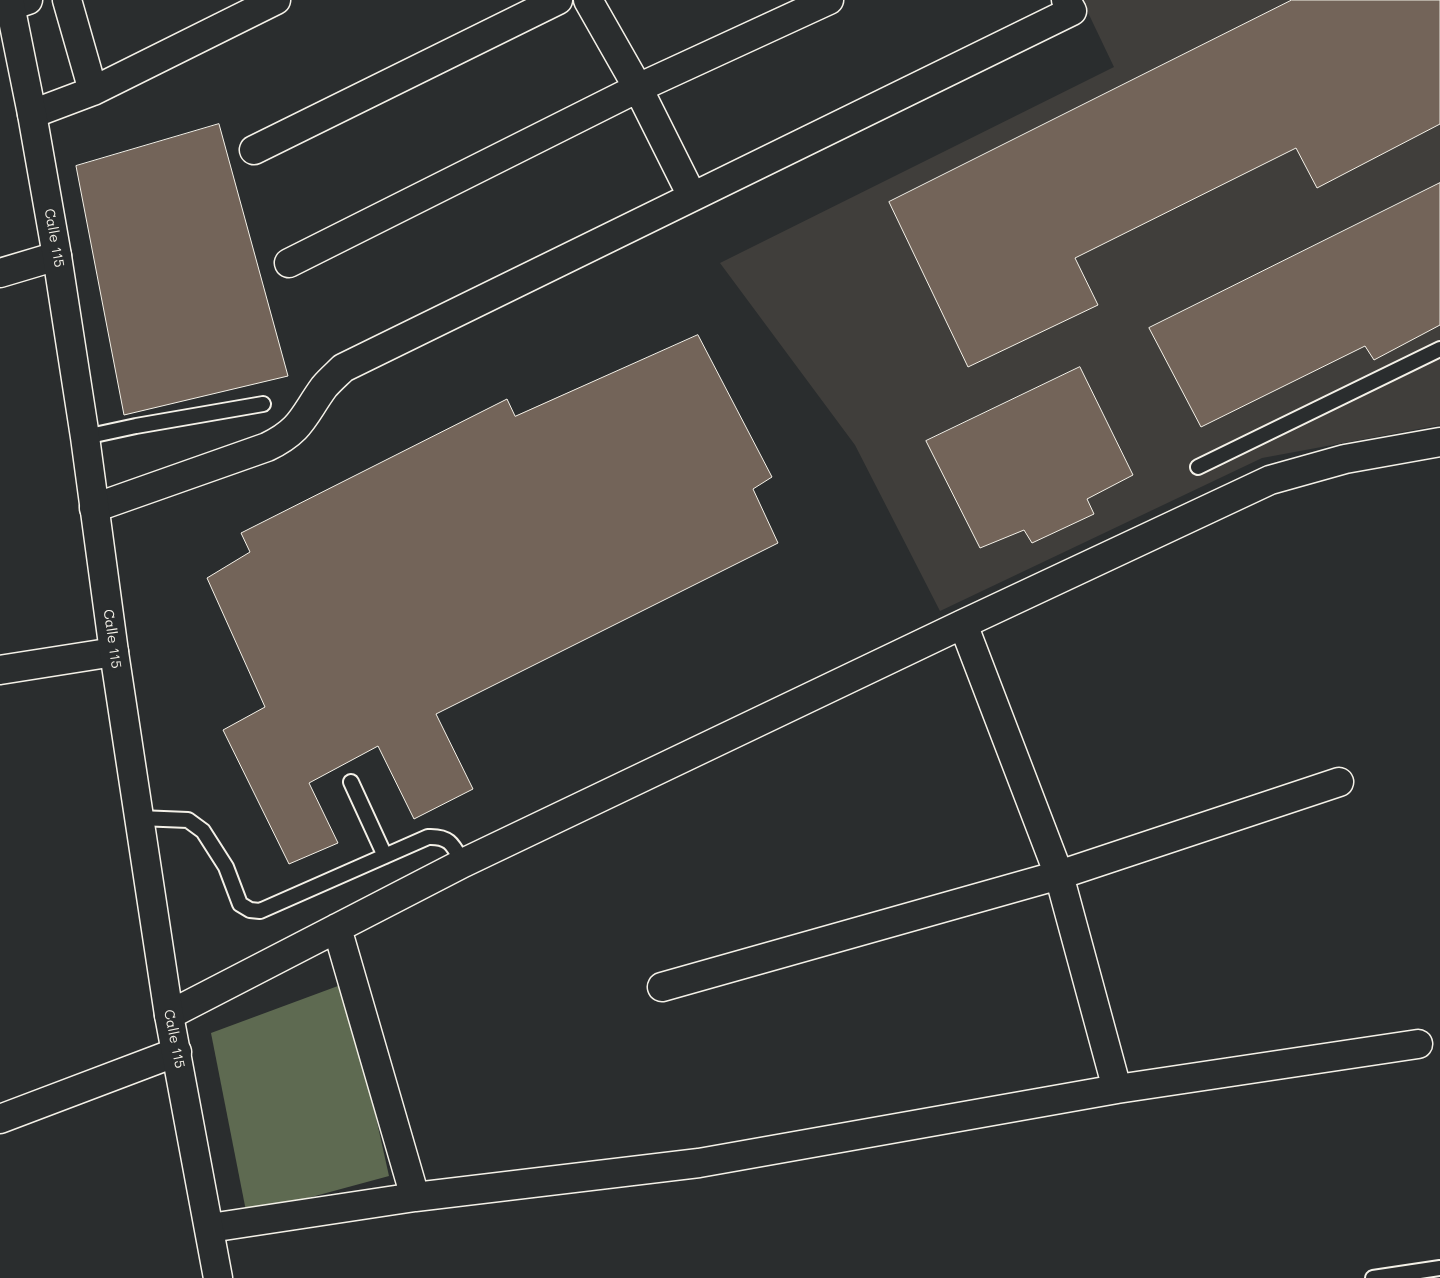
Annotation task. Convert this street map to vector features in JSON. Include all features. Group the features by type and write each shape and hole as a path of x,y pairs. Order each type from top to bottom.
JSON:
{"street":[{"path":"66,0 93,91"},
{"path":"32,114 93,91 276,0"},
{"path":"254,150 558,0"},
{"path":"588,0 638,88 692,196"},
{"path":"288,263 638,88 829,0"},
{"path":"94,508 267,447 284,439 297,428 325,386 343,368 1072,11 1066,0"},
{"name":"Calle 115","path":"16,2 32,114 57,256 85,437 114,652 170,1015 218,1278"},
{"path":"0,273 57,256"},
{"path":"170,1015 463,863 963,624 1270,480 1345,459 1440,442"},
{"path":"963,624 1059,875 1117,1089"},
{"path":"0,670 114,652"},
{"path":"662,987 1059,875 1339,782"},
{"path":"337,928 415,1197"},
{"path":"210,1228 415,1197 699,1163 1117,1089 1418,1044"},
{"path":"0,1119 177,1052"}],"lane":[{"path":"1198,467 1440,349"},
{"path":"85,437 136,426 263,404"},
{"path":"350,782 385,856"},
{"path":"139,818 188,820 203,831 226,867 240,904 250,910 260,911 428,837 440,836 452,843 463,863"},
{"path":"1373,1278 1440,1268"}],"shaded area":[{"path":"1082,0 1440,0 1440,425 1262,458 940,611 855,445 720,263 1114,67"}],"green space":[{"path":"346,983 389,1176 304,1199 246,1211 211,1033"}],"building":[{"path":"1292,0 1440,0 1440,124 1317,188 1296,148 1075,258 1098,305 968,367 889,202"},
{"path":"219,124 288,376 124,415 76,166"},
{"path":"1440,183 1440,325 1374,360 1365,346 1201,427 1149,328"},
{"path":"698,335 772,477 753,489 778,543 436,714 473,789 414,819 378,746 309,783 338,843 289,864 223,730 265,707 207,578 250,552 241,533 507,399 515,416"},
{"path":"1080,367 1133,475 1087,499 1094,514 1032,543 1024,530 980,548 926,441"}]}
